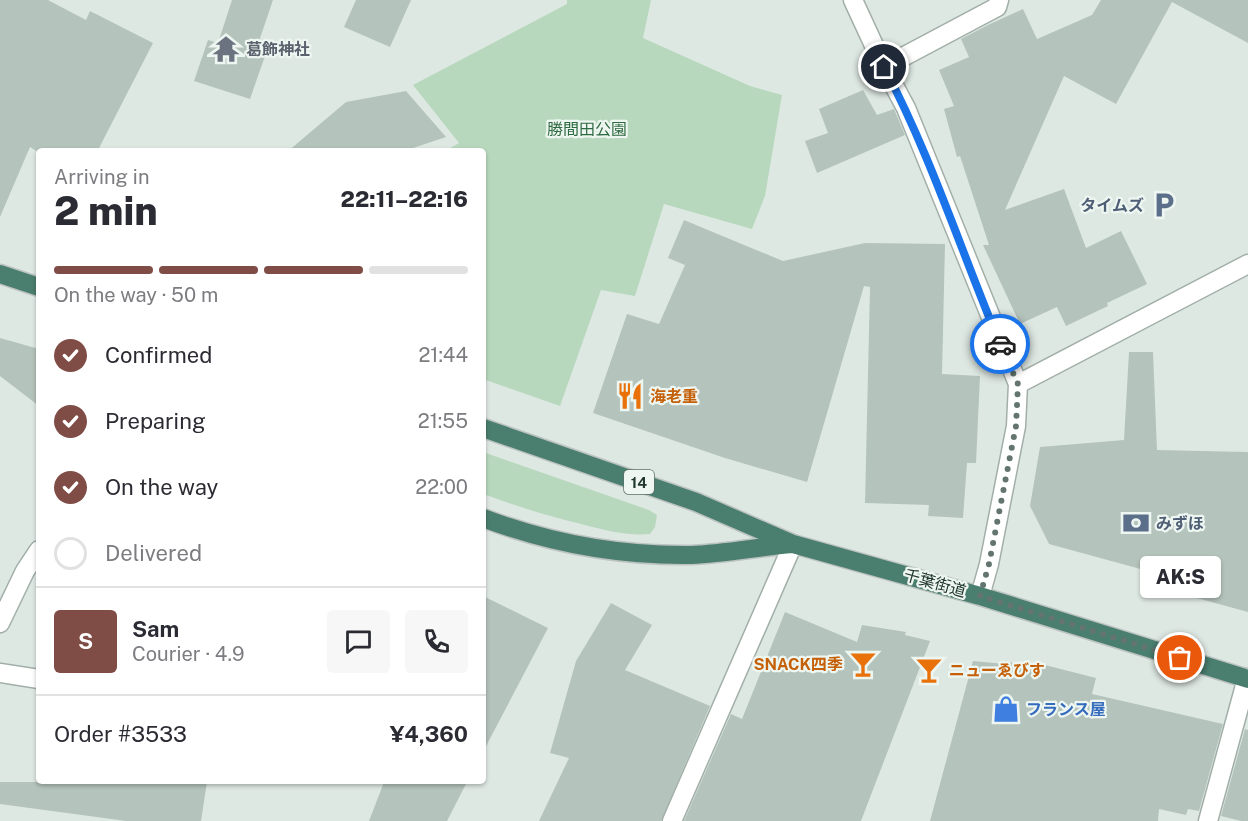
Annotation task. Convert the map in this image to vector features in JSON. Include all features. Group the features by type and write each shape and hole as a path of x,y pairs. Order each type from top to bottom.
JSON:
{"highway":[{"path":"0,274 36,286"},
{"name":"千葉街道","path":"486,429 696,502 793,544 980,596 1247,679"},
{"name":"千葉街道","path":"486,519 525,534 614,551 691,555 793,544"}],"street":[{"path":"853,0 906,108 1018,384 1016,426 989,564 980,596"},
{"path":"884,67 998,7 999,0"},
{"path":"1018,384 1248,264"},
{"path":"672,821 793,544"},
{"path":"0,623 25,571 36,554"},
{"path":"0,673 36,679"},
{"path":"1208,821 1247,679"}],"green space":[{"name":"勝間田公園","path":"567,0 651,0 643,38 750,86 782,95 765,196 752,229 664,204 635,296 601,290 560,406 486,380 486,148 450,148 459,143 413,85 567,4"},
{"path":"486,453 649,510 657,515 655,527 650,534 632,534 590,526 486,495"}],"building":[{"path":"0,0 48,0 86,20 90,11 153,43 99,148 36,148 36,151 30,147 0,217"},
{"name":"葛飾神社","path":"232,0 273,0 255,53 265,56 250,99 194,81 208,40 218,43"},
{"path":"356,0 411,0 390,47 344,27"},
{"path":"1101,0 1248,0 1248,43 1172,2 1116,104 1064,76 1005,210 1064,189 1086,248 1121,231 1147,284 1066,326 1057,307 1020,324 983,245 989,245 960,156 957,157 944,109 954,106 939,70 969,57 961,39 1023,9 1037,39 1092,15"},
{"path":"863,90 877,115 894,109 905,135 817,173 805,141 828,133 819,109"},
{"path":"406,91 446,137 413,148 292,148 346,102"},
{"path":"684,220 783,261 865,243 945,244 942,374 980,376 976,463 967,463 963,518 928,516 929,505 865,503 870,287 864,286 807,482 725,458 593,413 627,314 659,324 685,265 668,258"},
{"path":"0,338 36,348 36,404 0,376"},
{"path":"1129,352 1153,352 1157,450 1248,452 1248,612 1193,597 1188,582 1049,544 1030,506 1040,447 1124,440"},
{"path":"486,597 548,628 486,746"},
{"path":"611,603 652,625 625,670 710,706 661,821 539,821 569,758 550,753 576,661"},
{"path":"785,612 857,642 862,625 906,632 905,635 930,641 861,821 684,821 731,714 742,719"},
{"path":"973,661 1005,664 1005,661 1040,669 1041,664 1096,678 1092,694 1223,724 1199,811 1188,809 1186,815 1159,809 1158,821 930,821"},
{"path":"1245,729 1248,730 1248,821 1241,821 1221,816"},
{"path":"0,782 207,784 201,821 126,821 0,804"},
{"path":"383,784 466,784 447,821 369,821"}],"way so far":[{"path":"1000,344 1018,384 1016,426 989,564 980,596 1180,658"}],"place":[{"name":"葛飾神社","path":"226,49"},
{"name":"タイムズ","path":"1164,205"},
{"name":"海老重","path":"630,396"},
{"name":"みずほ","path":"1136,523"},
{"name":"AK:S","path":"1180,658"},
{"name":"SNACK四季","path":"863,664"},
{"name":"ニューゑびす","path":"929,670"},
{"name":"フランス屋","path":"1006,709"}],"route":[{"path":"884,67 906,108 932,168 1000,344"}]}
